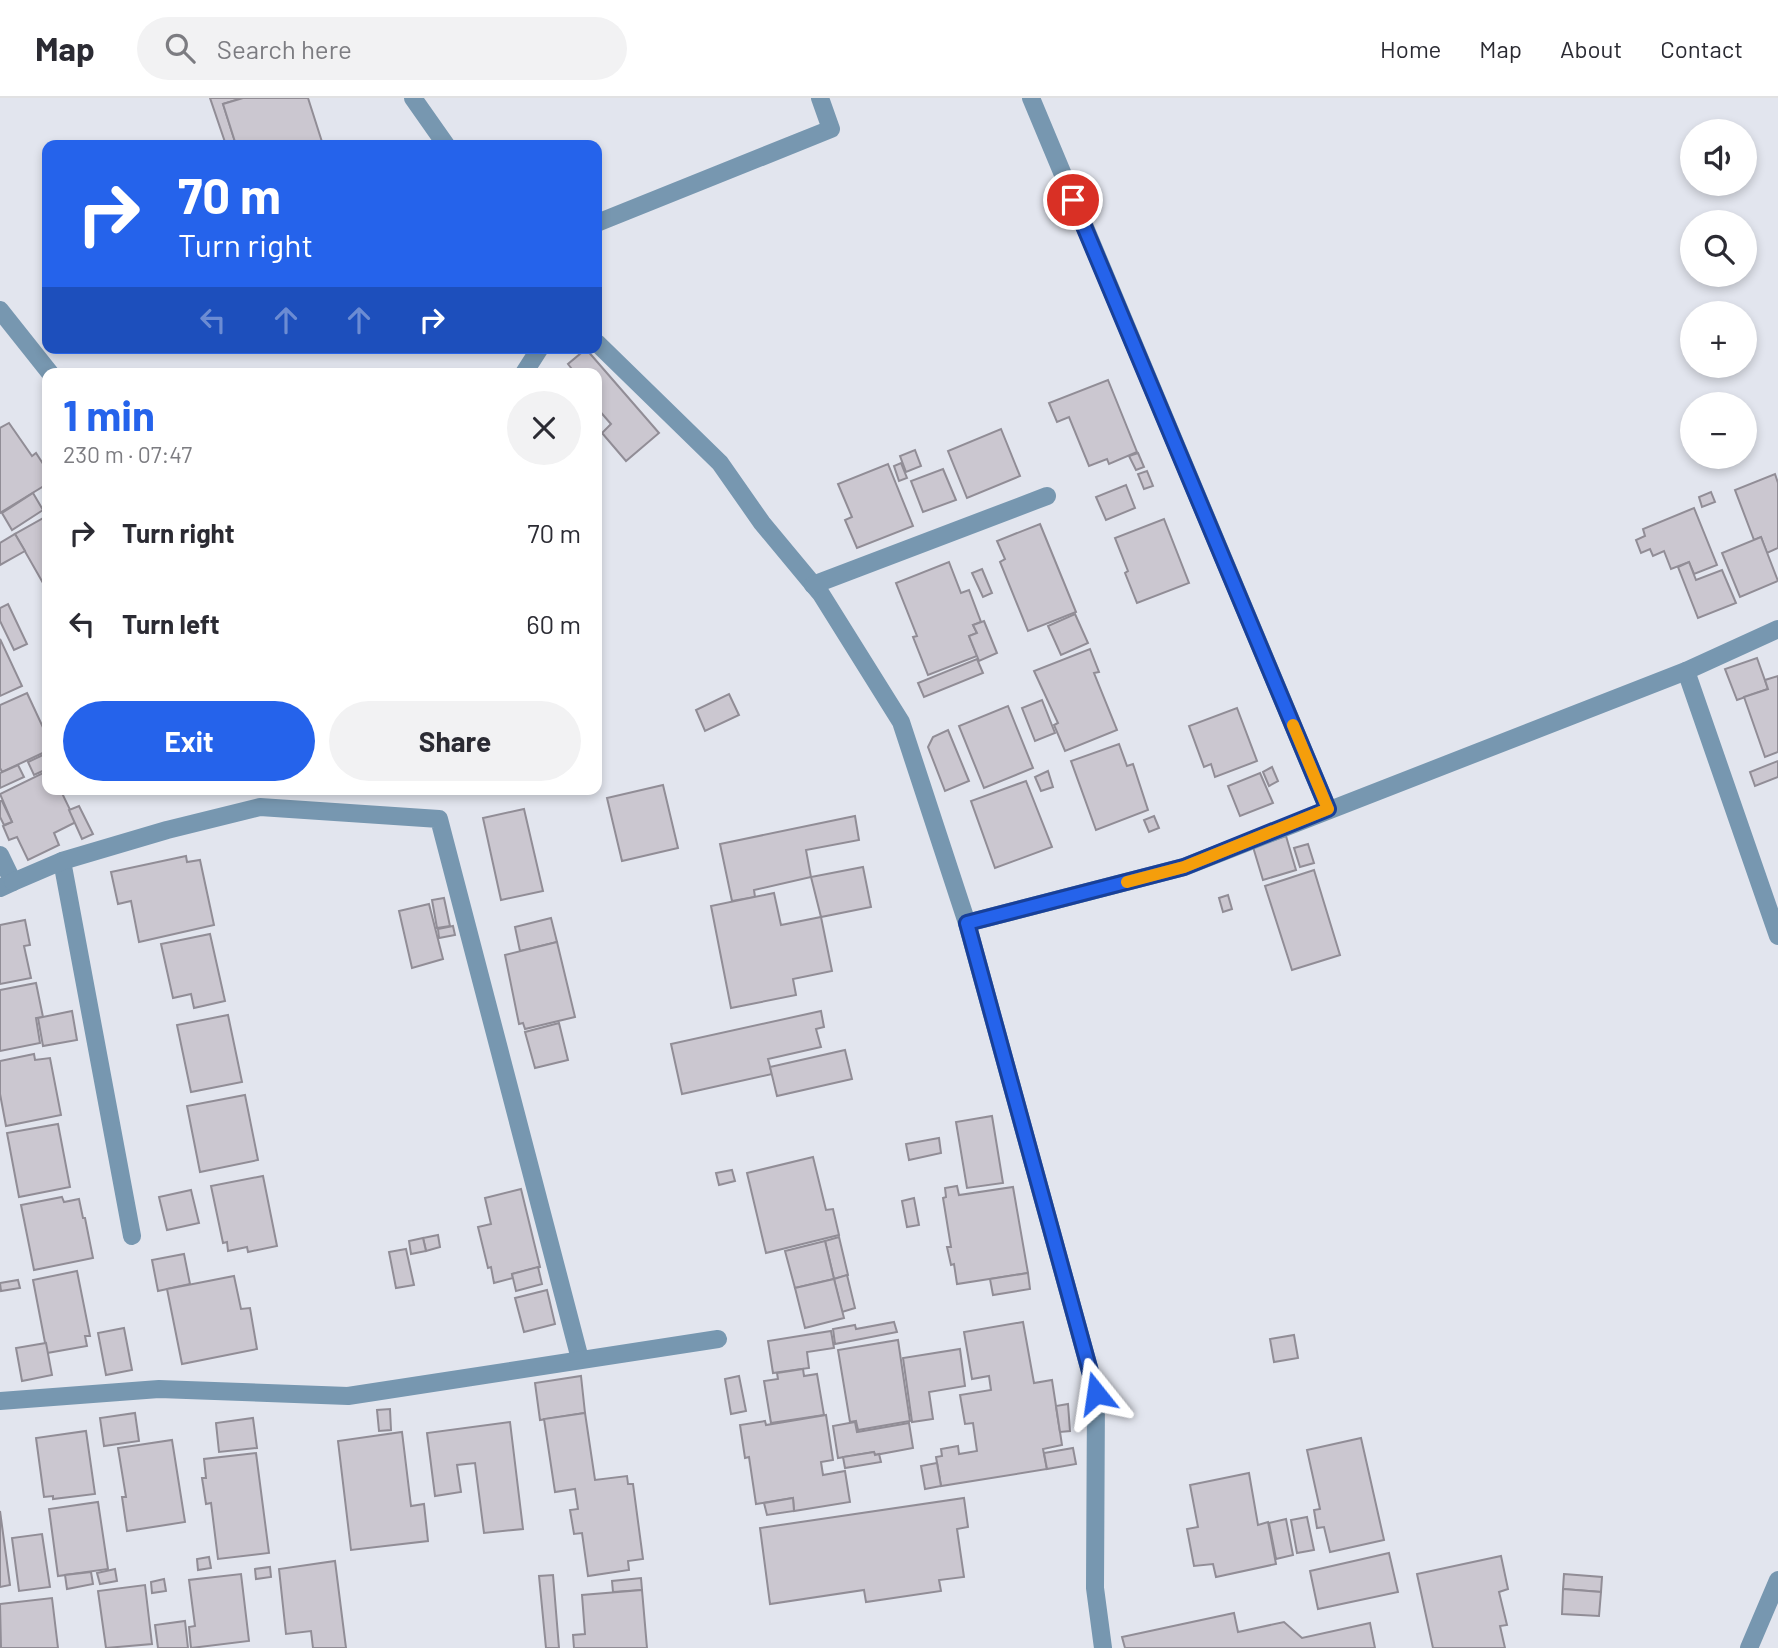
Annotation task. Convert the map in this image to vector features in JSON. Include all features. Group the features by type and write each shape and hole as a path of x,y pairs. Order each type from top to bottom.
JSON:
{"street":[{"path":"602,221 831,129 820,98"},
{"path":"1031,98 1328,809"},
{"path":"417,99 443,140"},
{"path":"0,310 46,368"},
{"path":"602,348 720,463 762,523 813,585 901,722 967,923 1096,1393 1095,1588 1103,1648"},
{"path":"813,585 1046,496"},
{"path":"967,923 1184,867 1686,671 1778,629"},
{"path":"1686,671 1778,936"},
{"path":"0,855 7,885 62,861 167,830 260,807 439,819 580,1359"},
{"path":"62,861 132,1236"},
{"path":"0,1401 159,1389 348,1396 718,1339"},
{"path":"1749,1648 1778,1580"}],"building":[{"path":"210,98 243,98 223,104 234,140 224,140"},
{"path":"243,98 308,98 321,140 234,140 223,104"},
{"path":"580,354 590,354 659,433 626,461 602,433 611,424 602,414 602,368 571,368 568,364"},
{"path":"1108,380 1137,452 1109,464 1107,459 1089,466 1069,417 1057,422 1049,403"},
{"path":"9,423 32,456 36,453 42,462 42,487 0,513 0,428"},
{"path":"1001,429 1020,476 967,498 948,451"},
{"path":"915,450 921,466 906,472 900,456"},
{"path":"1138,453 1144,467 1136,470 1129,456"},
{"path":"901,463 907,478 899,481 894,466"},
{"path":"888,464 913,526 857,548 845,520 852,517 838,484"},
{"path":"943,469 956,500 923,512 911,481"},
{"path":"1147,471 1153,486 1144,489 1138,474"},
{"path":"1775,474 1778,483 1778,548 1767,553 1761,537 1754,540 1735,490"},
{"path":"1126,485 1135,508 1106,520 1096,497"},
{"path":"1711,492 1715,502 1702,507 1699,497"},
{"path":"33,493 42,508 12,530 2,513"},
{"path":"1694,508 1717,565 1694,574 1689,562 1671,569 1664,551 1653,556 1650,549 1641,553 1636,540 1645,536 1643,529"},
{"path":"42,519 42,581 15,534"},
{"path":"1164,519 1189,583 1137,603 1115,538"},
{"path":"1040,524 1076,612 1028,631 1000,562 1005,559 997,541"},
{"path":"15,534 25,551 0,565 0,543"},
{"path":"1761,537 1778,581 1740,597 1722,553"},
{"path":"949,562 961,593 969,590 981,622 973,625 977,633 969,636 977,656 928,675 913,637 917,636 896,583"},
{"path":"1689,562 1696,580 1722,570 1736,603 1698,618 1678,567"},
{"path":"982,569 992,593 983,597 972,573"},
{"path":"8,604 27,644 14,650 0,621 0,608"},
{"path":"1075,614 1088,643 1061,655 1048,626"},
{"path":"984,621 997,653 979,661 969,636 977,633 973,625"},
{"path":"0,639 22,686 0,696"},
{"path":"1090,649 1099,672 1094,673 1117,730 1065,751 1054,725 1058,723 1034,671"},
{"path":"1757,658 1768,689 1737,700 1725,669"},
{"path":"977,659 983,673 924,697 918,683"},
{"path":"1778,676 1778,752 1765,757 1744,697 1768,689 1765,680"},
{"path":"27,693 42,725 42,753 2,772 0,768 0,705"},
{"path":"729,694 739,715 705,731 696,710"},
{"path":"1042,700 1055,733 1035,741 1022,708"},
{"path":"1008,706 1033,768 984,788 959,726"},
{"path":"1237,708 1257,761 1215,777 1211,764 1204,767 1189,726"},
{"path":"948,730 969,781 945,791 928,747 933,737"},
{"path":"1119,744 1127,766 1133,764 1148,810 1096,830 1071,761"},
{"path":"42,755 42,771 34,775 28,762"},
{"path":"1778,761 1778,777 1755,786 1750,772"},
{"path":"18,765 24,777 0,788 0,773"},
{"path":"1272,767 1278,781 1269,786 1263,772"},
{"path":"1048,771 1053,787 1041,791 1035,777"},
{"path":"42,773 42,795 63,795 76,822 54,833 59,845 28,860 17,837 9,840 3,826 12,822 0,794"},
{"path":"1260,773 1273,803 1240,816 1228,786"},
{"path":"1026,781 1052,847 995,868 971,801"},
{"path":"663,785 678,848 622,861 607,798"},
{"path":"0,801 12,822 4,825 0,817"},
{"path":"79,806 93,834 82,839 69,810"},
{"path":"524,809 543,891 501,900 483,818"},
{"path":"855,816 859,840 806,850 811,877 754,890 755,897 732,901 720,844"},
{"path":"1154,816 1159,828 1149,832 1144,820"},
{"path":"1286,836 1296,870 1263,880 1253,847"},
{"path":"1308,844 1314,863 1300,867 1294,848"},
{"path":"186,856 187,862 200,860 214,925 139,942 131,901 118,904 111,872"},
{"path":"863,867 871,907 821,917 811,877"},
{"path":"1314,870 1340,955 1292,970 1265,886"},
{"path":"774,893 781,925 821,917 832,971 793,979 796,995 731,1008 711,906"},
{"path":"1228,895 1232,909 1223,912 1219,898"},
{"path":"444,898 450,926 437,928 432,900"},
{"path":"429,904 443,959 412,968 399,911"},
{"path":"551,918 557,942 520,951 515,927"},
{"path":"25,920 30,945 24,946 31,978 0,984 0,925"},
{"path":"453,926 455,935 439,938 438,929"},
{"path":"210,934 225,1001 194,1008 191,994 173,998 161,944"},
{"path":"557,942 575,1017 525,1029 523,1023 519,1024 505,955"},
{"path":"36,983 43,1017 36,1018 40,1043 0,1051 0,990"},
{"path":"72,1011 77,1040 43,1046 38,1018"},
{"path":"821,1011 824,1027 816,1029 821,1047 768,1059 772,1074 682,1094 671,1044"},
{"path":"228,1015 242,1082 191,1092 177,1025"},
{"path":"559,1023 568,1060 535,1068 525,1032"},
{"path":"845,1050 852,1079 777,1096 770,1067"},
{"path":"34,1054 35,1060 50,1058 61,1115 6,1126 0,1094 0,1061"},
{"path":"245,1095 258,1160 200,1172 187,1106"},
{"path":"992,1116 1003,1183 967,1188 956,1122"},
{"path":"58,1124 70,1187 19,1197 7,1133"},
{"path":"939,1138 941,1153 909,1160 906,1144"},
{"path":"813,1157 826,1210 833,1209 839,1235 766,1253 747,1173"},
{"path":"732,1170 735,1181 719,1185 716,1173"},
{"path":"263,1176 277,1246 248,1252 247,1247 228,1251 227,1242 223,1243 211,1186"},
{"path":"957,1186 959,1195 1013,1187 1028,1273 957,1284 954,1264 951,1265 947,1247 951,1247 943,1198 946,1197 945,1188"},
{"path":"521,1189 540,1267 512,1274 513,1278 494,1283 478,1227 491,1224 485,1198"},
{"path":"191,1190 199,1223 167,1230 159,1197"},
{"path":"62,1197 64,1202 79,1199 93,1258 34,1270 21,1205"},
{"path":"914,1198 919,1225 907,1227 902,1201"},
{"path":"438,1235 440,1247 426,1251 423,1238"},
{"path":"839,1237 848,1275 834,1279 825,1241"},
{"path":"423,1238 426,1251 411,1254 409,1241"},
{"path":"825,1241 834,1279 795,1288 785,1251"},
{"path":"406,1249 414,1285 396,1288 389,1252"},
{"path":"184,1254 190,1284 158,1291 152,1260"},
{"path":"538,1267 542,1284 516,1291 512,1274"},
{"path":"77,1271 90,1336 85,1336 87,1346 47,1353 33,1280"},
{"path":"1028,1273 1030,1289 993,1295 990,1279"},
{"path":"847,1275 855,1308 842,1312 834,1279"},
{"path":"234,1276 241,1309 250,1308 257,1349 182,1364 167,1289"},
{"path":"834,1279 844,1318 805,1328 795,1288"},
{"path":"18,1280 20,1288 1,1291 0,1283"},
{"path":"547,1290 555,1324 524,1332 515,1298"},
{"path":"894,1322 897,1332 835,1344 833,1329 855,1325 856,1329"},
{"path":"1023,1322 1034,1383 1052,1380 1062,1445 1043,1449 1047,1469 941,1486 936,1457 942,1456 941,1449 958,1446 959,1454 977,1451 973,1423 965,1424 960,1395 991,1390 989,1376 972,1379 964,1332"},
{"path":"124,1328 132,1370 106,1375 98,1333"},
{"path":"831,1331 834,1348 807,1352 809,1368 773,1373 768,1341"},
{"path":"1294,1335 1298,1358 1274,1362 1270,1339"},
{"path":"898,1340 910,1421 858,1430 856,1421 850,1422 838,1350"},
{"path":"46,1343 52,1375 22,1381 16,1348"},
{"path":"960,1349 965,1386 929,1392 933,1419 912,1422 903,1358"},
{"path":"803,1369 804,1376 817,1374 824,1415 771,1423 764,1381 778,1379 777,1373"},
{"path":"581,1376 585,1413 540,1420 535,1383"},
{"path":"739,1376 746,1411 731,1414 725,1379"},
{"path":"1068,1404 1070,1431 1060,1432 1056,1406"},
{"path":"390,1409 391,1430 379,1431 377,1410"},
{"path":"135,1413 139,1441 104,1446 100,1418"},
{"path":"585,1413 595,1480 627,1476 628,1484 633,1484 643,1559 628,1561 629,1570 588,1576 582,1533 574,1534 570,1510 578,1509 575,1489 555,1492 544,1419"},
{"path":"826,1415 833,1460 821,1462 823,1475 845,1471 850,1502 794,1511 793,1498 756,1504 749,1457 745,1458 740,1425 765,1421 766,1425"},
{"path":"253,1418 257,1448 219,1452 216,1423"},
{"path":"510,1422 523,1529 484,1533 475,1463 457,1465 461,1492 435,1496 427,1433"},
{"path":"855,1422 857,1432 909,1423 913,1448 838,1458 833,1426"},
{"path":"86,1431 95,1494 53,1499 53,1496 44,1497 36,1438"},
{"path":"402,1432 411,1506 424,1504 428,1541 351,1550 338,1441"},
{"path":"1361,1438 1384,1540 1330,1552 1324,1527 1317,1528 1314,1510 1320,1509 1307,1450"},
{"path":"172,1440 185,1522 127,1531 122,1497 126,1497 118,1448"},
{"path":"1073,1448 1076,1464 1047,1469 1044,1453"},
{"path":"874,1452 875,1455 879,1454 881,1462 845,1468 843,1457"},
{"path":"256,1453 269,1553 218,1559 211,1503 206,1504 202,1478 206,1478 204,1459"},
{"path":"937,1463 941,1486 925,1489 921,1466"},
{"path":"1249,1473 1258,1525 1268,1522 1276,1564 1216,1577 1213,1564 1194,1566 1187,1529 1198,1527 1190,1485"},
{"path":"793,1498 794,1511 767,1515 764,1503"},
{"path":"964,1498 968,1527 957,1529 964,1577 939,1580 941,1591 866,1602 864,1590 770,1604 760,1528"},
{"path":"98,1502 108,1569 58,1576 49,1509"},
{"path":"0,1511 10,1585 0,1587"},
{"path":"1307,1517 1314,1550 1297,1553 1291,1520"},
{"path":"1286,1519 1293,1555 1276,1559 1269,1523"},
{"path":"42,1534 50,1587 19,1591 12,1538"},
{"path":"1389,1553 1398,1592 1318,1609 1310,1571"},
{"path":"1501,1556 1508,1589 1499,1592 1507,1625 1500,1626 1505,1648 1433,1648 1417,1574"},
{"path":"209,1557 211,1568 198,1570 197,1559"},
{"path":"335,1561 346,1648 313,1648 311,1631 286,1634 279,1569"},
{"path":"270,1567 271,1577 256,1579 255,1569"},
{"path":"115,1569 117,1581 100,1584 97,1573"},
{"path":"91,1572 93,1584 67,1589 65,1575"},
{"path":"241,1574 249,1641 191,1648 189,1627 195,1626 189,1580"},
{"path":"1564,1574 1602,1577 1601,1592 1563,1589"},
{"path":"553,1575 559,1648 546,1648 539,1576"},
{"path":"641,1578 642,1590 613,1592 612,1581"},
{"path":"164,1579 166,1591 152,1593 151,1582"},
{"path":"145,1585 152,1644 106,1648 98,1591"},
{"path":"1563,1589 1601,1592 1599,1616 1562,1614"},
{"path":"642,1590 647,1648 574,1648 573,1635 585,1634 582,1595"},
{"path":"52,1598 58,1648 1,1648 0,1604"},
{"path":"1234,1613 1238,1632 1284,1622 1302,1638 1370,1623 1375,1648 1125,1648 1122,1637"},
{"path":"185,1621 188,1648 158,1648 155,1625"}],"slow traffic":[{"path":"1127,882 1184,867 1328,809 1293,725"}],"route":[{"path":"1073,200 1328,809 1184,867 967,923 1096,1393"}]}
